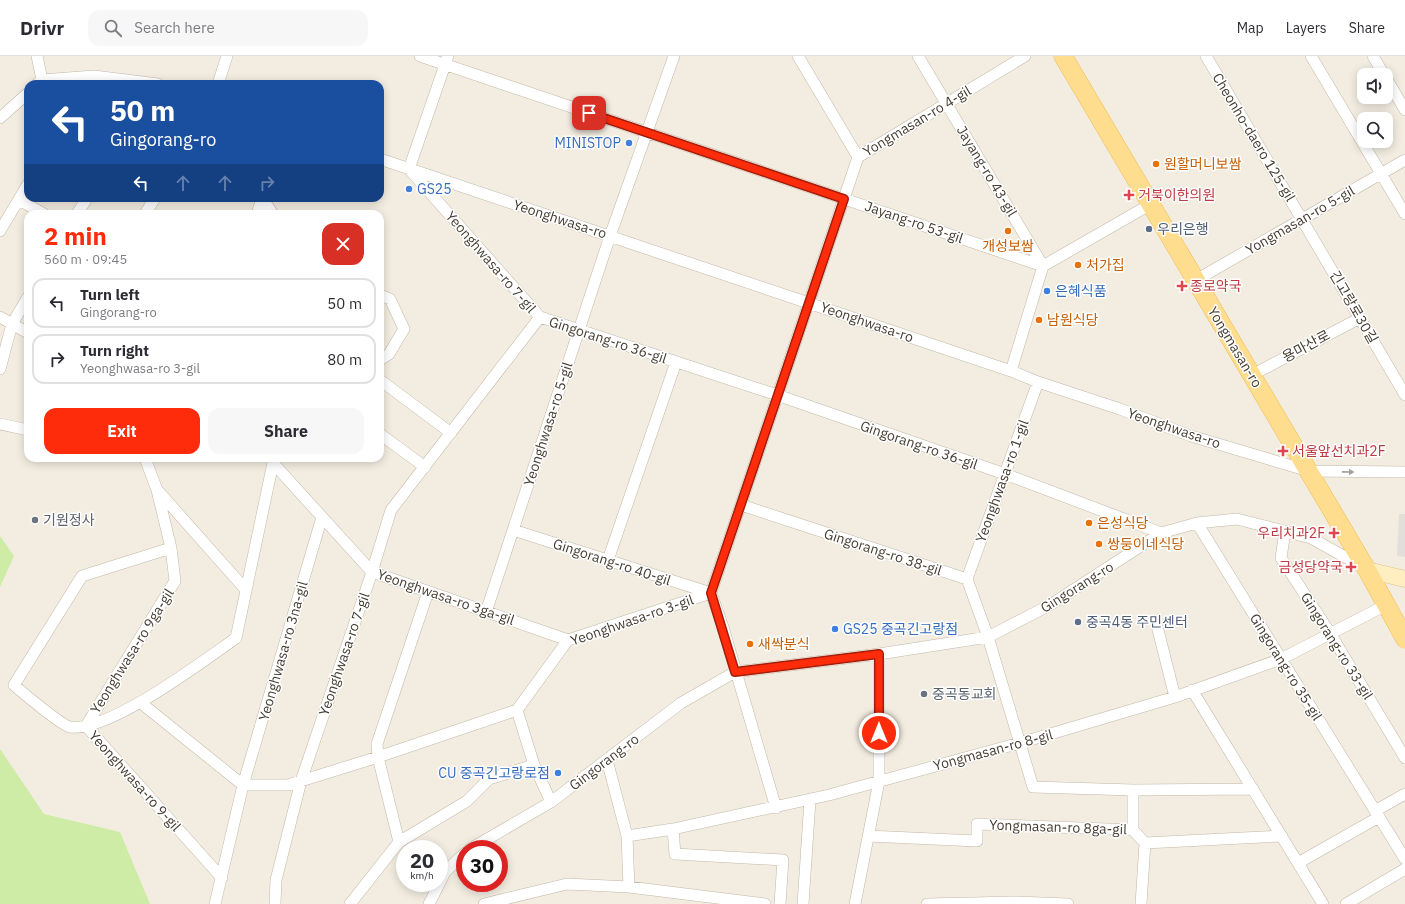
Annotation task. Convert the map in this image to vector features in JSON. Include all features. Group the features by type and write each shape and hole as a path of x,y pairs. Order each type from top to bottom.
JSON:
{"main road":[{"name":"Yongmasan-ro","path":"1064,56 1309,471 1405,638"},
{"name":"Gingorang-ro","path":"1367,570 1405,579"}],"street":[{"path":"37,56 40,80"},
{"path":"219,80 227,56"},
{"name":"Jayang-ro 53-gil","path":"420,56 446,60 647,132 1044,266"},
{"name":"Yeonghwasa-ro 5-gil","path":"486,612 610,236 674,56"},
{"path":"798,56 858,157"},
{"name":"Jayang-ro 43-gil","path":"918,56 1044,266"},
{"name":"Yongmasan-ro 4-gil","path":"808,302 858,157 1025,56"},
{"name":"Cheonho-daero 125-gil","path":"1206,56 1302,219"},
{"path":"1311,56 1405,214"},
{"path":"1373,56 1380,68"},
{"path":"410,169 446,60"},
{"path":"1393,90 1405,110"},
{"path":"0,118 24,96"},
{"name":"Yeonghwasa-ro","path":"384,160 1011,371 1038,382 1120,409 1191,436 1309,471 1405,472"},
{"name":"Yongmasan-ro 5-gil","path":"1196,280 1405,160"},
{"name":"Yeonghwasa-ro 7-gil","path":"275,904 276,880 301,780 372,572 391,510 540,317 410,169"},
{"path":"0,231 24,191"},
{"path":"19,200 37,210"},
{"path":"1011,371 1044,266 1151,204"},
{"name":"긴고랑로30길","path":"1302,219 1405,395"},
{"path":"384,297 390,299 404,329 389,354 384,357"},
{"name":"Yeonghwasa-ro 3-gil","path":"735,672 711,593 808,302"},
{"path":"0,369 12,324 24,304"},
{"path":"0,317 24,331"},
{"name":"Gingorang-ro 36-gil","path":"540,317 777,395 1005,474 1161,533"},
{"name":"용마산로","path":"1252,375 1360,318"},
{"name":"Gingorang-ro 36-gil","path":"608,560 676,362"},
{"name":"Yeonghwasa-ro 1-gil","path":"966,579 1038,382"},
{"path":"384,383 451,433"},
{"path":"0,424 24,429"},
{"path":"384,437 425,467"},
{"name":"Yeonghwasa-ro 9ga-gil","path":"86,726 175,581 171,548 157,490 147,462"},
{"name":"Yeonghwasa-ro 9-gil","path":"222,878 86,726 141,703 236,638 273,462"},
{"name":"Yeonghwasa-ro 3ga-gil","path":"275,462 372,572 568,640"},
{"path":"157,490 246,590"},
{"name":"Gingorang-ro 38-gil","path":"741,505 966,579"},
{"name":"Yeonghwasa-ro 3na-gil","path":"216,904 243,785 322,517"},
{"name":"Gingorang-ro","path":"486,840 551,802 681,702 735,672 879,654 988,637 1050,605 1161,533 1197,523 1237,518 1311,538 1367,570"},
{"name":"Gingorang-ro 35-gil","path":"1197,523 1405,859"},
{"name":"Gingorang-ro 40-gil","path":"513,530 711,593"},
{"name":"Gingorang-ro 33-gil","path":"1286,531 1281,558 1330,633 1405,758"},
{"path":"86,726 69,727 14,685 82,576 171,548"},
{"path":"966,579 988,637 1034,788 1132,790 1253,789"},
{"path":"398,840 378,758 377,744 428,592"},
{"name":"Yeonghwasa-ro 3-gil","path":"517,710 568,640 711,593"},
{"name":"Yongmasan-ro 8-gil","path":"627,836 673,829 810,800 1020,744 1175,697 1281,659 1386,605"},
{"path":"1157,626 1175,697"},
{"path":"855,904 880,781 879,654"},
{"path":"735,672 776,808"},
{"path":"1192,690 1323,904"},
{"path":"141,703 243,785 288,785 378,758 517,710 534,766 551,802"},
{"path":"607,760 627,836 629,887"},
{"path":"402,840 466,802 489,779 534,766"},
{"path":"1132,790 1133,830"},
{"path":"1298,863 1377,814 1405,794"},
{"path":"803,904 810,800"},
{"name":"Yongmasan-ro 8ga-gil","path":"868,836 977,841 978,824 1133,830 1145,843 1282,836"},
{"path":"673,829 675,854 783,860 780,904"},
{"path":"1141,904 1145,843"},
{"path":"350,904 396,846"},
{"path":"429,904 445,872 456,862"},
{"path":"1346,904 1405,869"},
{"path":"484,904 567,884 629,887 764,904"},
{"path":"927,904 1068,904"}],"green space":[{"path":"0,536 14,556 0,587"},
{"path":"0,749 44,814 120,832 150,904 0,904"}],"shaded area":[{"path":"1399,514 1405,514 1405,557 1397,556"}],"place":[{"name":"MINISTOP","path":"629,143"},
{"name":"원할머니보쌈","path":"1156,164"},
{"name":"GS25","path":"409,189"},
{"name":"거북이한의원","path":"1129,195"},
{"name":"우리은행","path":"1149,229"},
{"name":"개성보쌈","path":"1008,231"},
{"name":"처가집","path":"1078,265"},
{"name":"종로약국","path":"1182,286"},
{"name":"은혜식품","path":"1047,291"},
{"name":"남원식당","path":"1039,320"},
{"name":"서울앞선치과2F","path":"1283,451"},
{"name":"기원정사","path":"35,520"},
{"name":"은성식당","path":"1089,523"},
{"name":"우리치과2F","path":"1334,533"},
{"name":"쌍둥이네식당","path":"1099,544"},
{"name":"금성당약국","path":"1351,567"},
{"name":"중곡4동 주민센터","path":"1078,622"},
{"name":"GS25 중곡긴고랑점","path":"835,629"},
{"name":"새싹분식","path":"750,644"},
{"name":"중곡동교회","path":"924,694"},
{"name":"CU 중곡긴고랑로점","path":"558,773"}],"route":[{"path":"589,113 844,199 711,593 723,627 735,672 879,654 879,733"}]}
